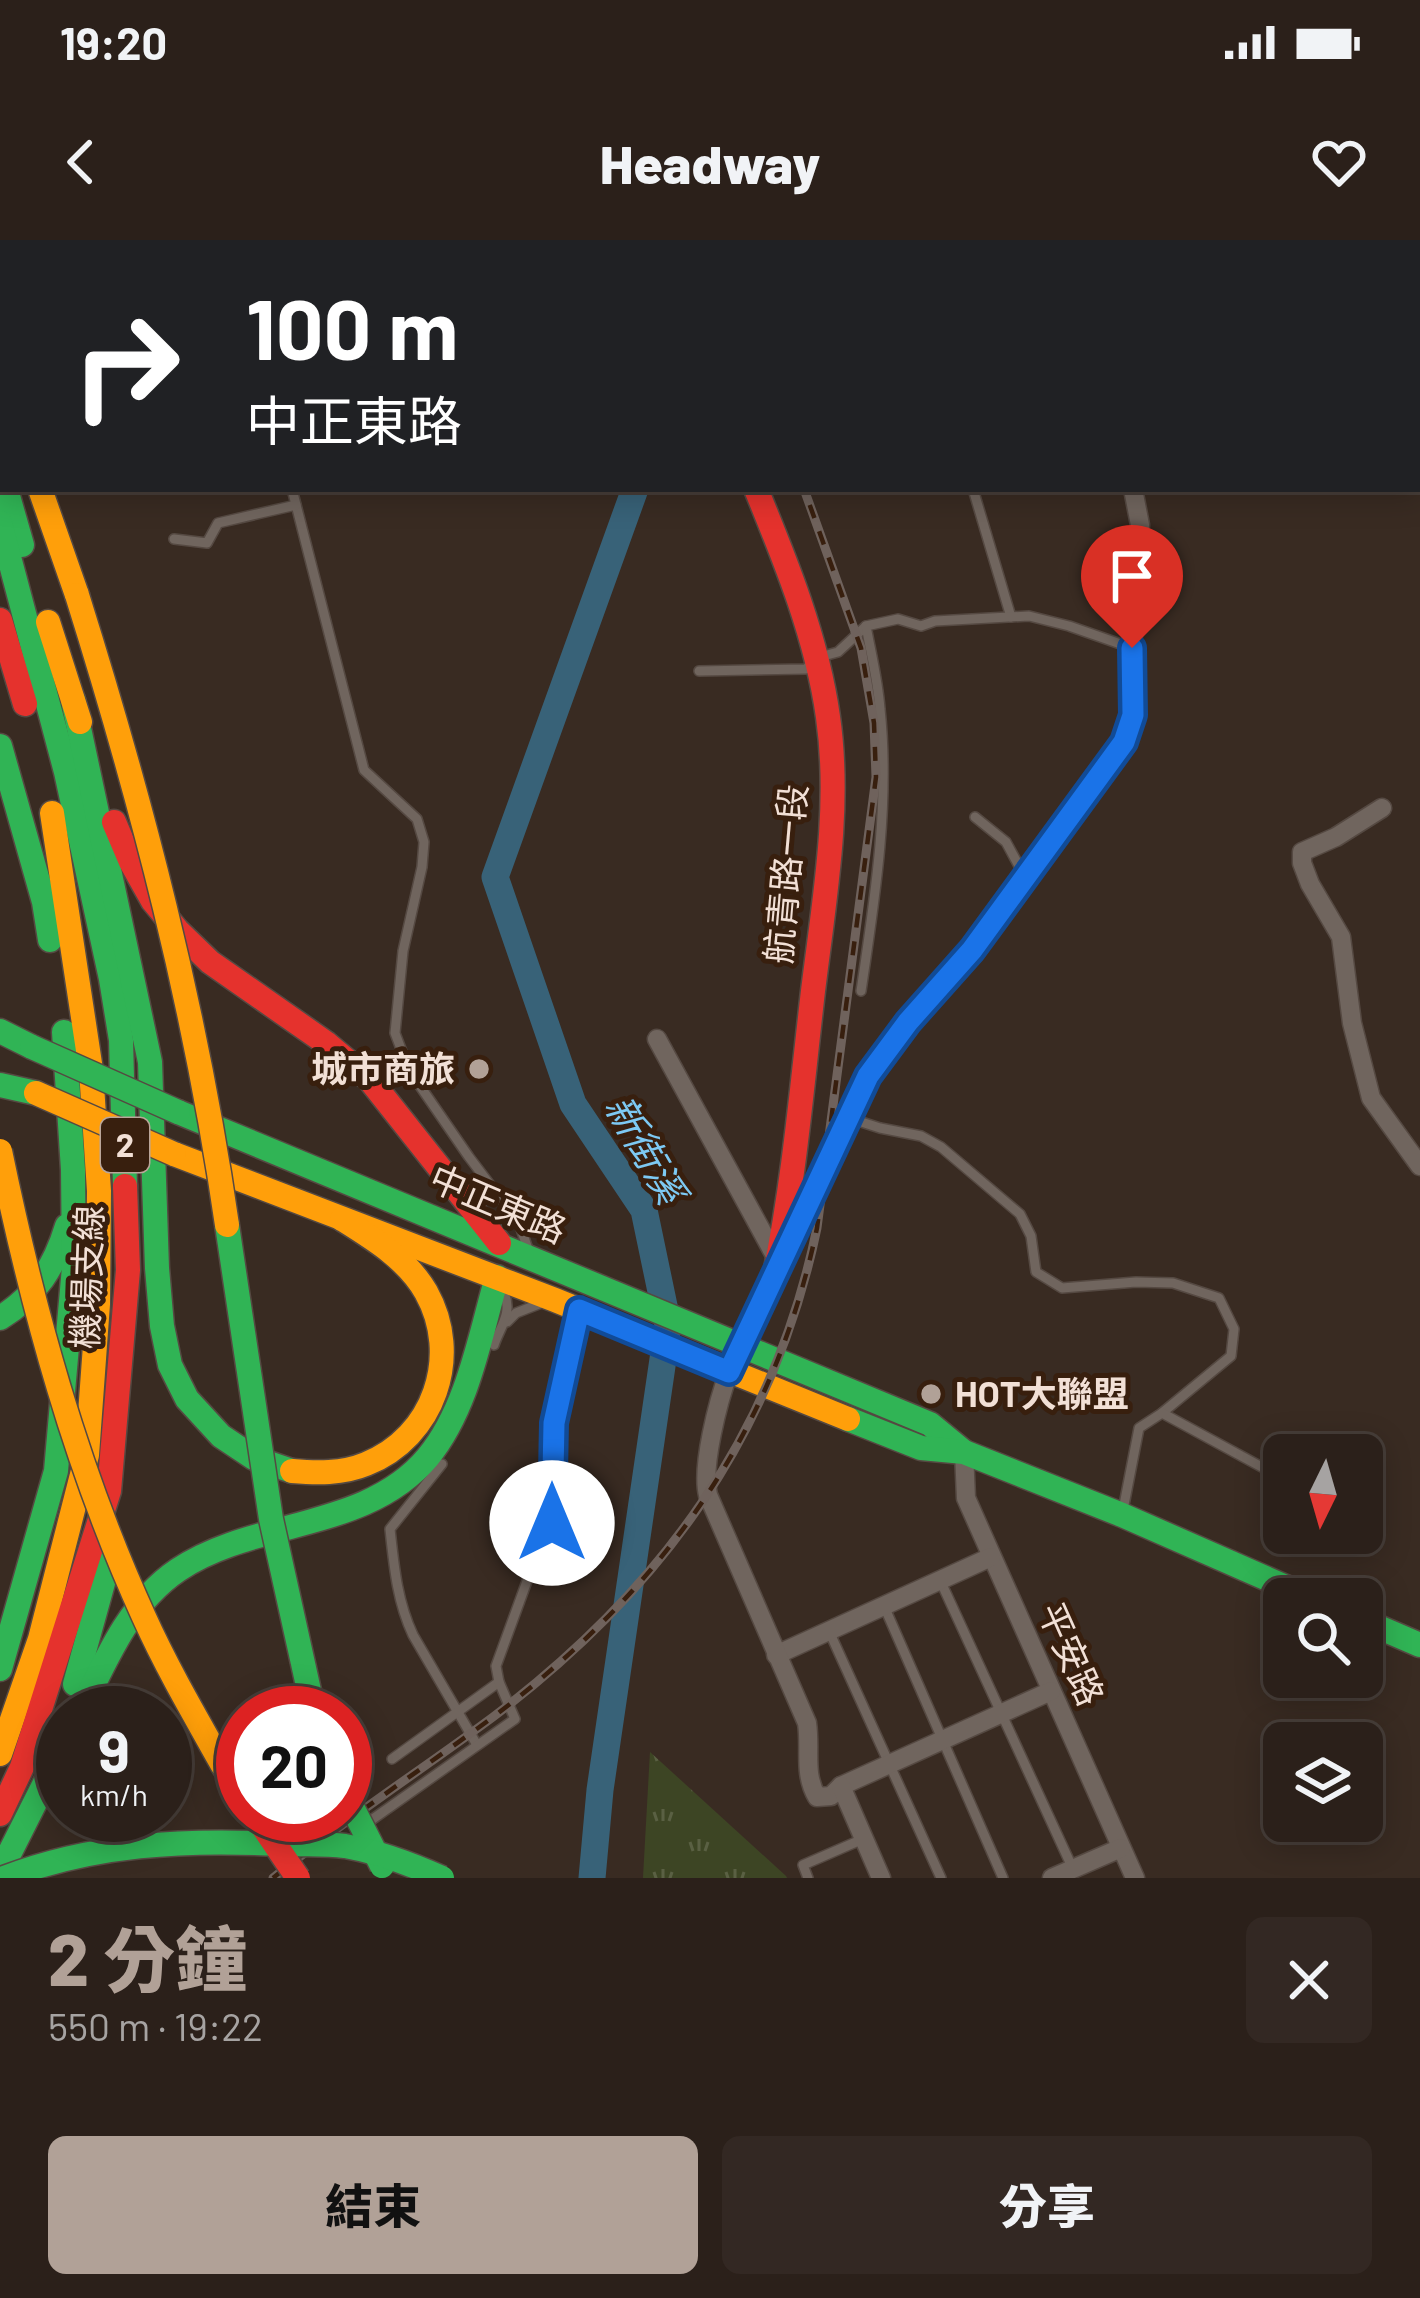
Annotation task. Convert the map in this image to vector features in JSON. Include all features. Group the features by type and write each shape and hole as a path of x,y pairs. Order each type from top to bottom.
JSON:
{"main road":[{"path":"7,492 111,815 153,901 210,962 370,1080 512,1249 497,1277 458,1402 417,1469 348,1510 223,1546 176,1572 145,1601 114,1644 93,1686"},
{"path":"41,492 149,832 180,961 225,1203 266,1494 307,1686"},
{"name":"航青路一段","path":"757,492 810,632 828,718 830,816 790,1202 777,1267"},
{"name":"機場支線","path":"0,523 65,772 111,979 121,1040 128,1270 109,1491 22,1768 0,1814"},
{"name":"機場支線","path":"0,620 54,819 91,1070 99,1191 98,1304 87,1455 40,1639 0,1754"},
{"path":"73,700 150,1071 164,1341 173,1377 186,1398 206,1424 250,1459 287,1470 350,1471 386,1456 404,1442 426,1417 437,1394 444,1364 443,1334 432,1301 405,1263 342,1219"},
{"path":"0,746 44,902 63,1017 74,1196 74,1267 56,1472 0,1670"},
{"name":"中正東路","path":"0,1031 178,1112 930,1424 964,1453"},
{"name":"中正東路","path":"0,1074 174,1154 497,1277 921,1448 964,1453 1265,1578"},
{"path":"0,1085 36,1093"},
{"path":"0,1151 52,1364 92,1492 146,1623 216,1753"},
{"path":"0,1318 26,1301 44,1280 65,1233 74,1196"},
{"path":"74,1686 131,1477 155,1226"},
{"path":"1383,1629 1420,1645"},
{"path":"2,1875 36,1801"},
{"path":"2,1875 90,1852 224,1840 348,1846 404,1861 442,1878"},
{"path":"277,1842 301,1874"},
{"path":"370,1842 389,1878"}],"street":[{"path":"1051,1691 841,1786 831,1796 817,1797 806,1761 807,1723 708,1495 705,1466 722,1391 718,1367 777,1267 868,1076 972,950 1124,742 1133,715 1140,525 1133,492"},
{"path":"1382,808 1301,852 1301,862 1340,938 1352,1023 1371,1098 1420,1166"},
{"path":"657,1039 777,1267"},
{"name":"平安路","path":"964,1453 966,1498 1135,1878"},
{"path":"776,1655 991,1557"},
{"path":"841,1786 881,1878"},
{"path":"1052,1878 1121,1848"}],"lane":[{"path":"293,492 364,770 417,819 424,842 403,951 395,1033 409,1070 519,1223 512,1249"},
{"path":"974,492 1010,617"},
{"path":"173,539 207,543 218,524 296,505"},
{"path":"699,671 806,668 816,658 838,652 866,626 898,620 921,626 935,621 1029,616 1132,648"},
{"path":"861,991 881,818 880,710 866,626"},
{"path":"976,817 1006,842 1025,878"},
{"path":"849,1118 921,1136 941,1147 1020,1214 1030,1236 1036,1272 1062,1288 1173,1283 1219,1298 1234,1329 1231,1356 1138,1427 1122,1515"},
{"path":"490,1358 508,1302 497,1277"},
{"path":"328,1852 514,1719 496,1672 534,1562 551,1533 554,1423 567,1305 532,1305 503,1326"},
{"path":"1162,1413 1263,1468"},
{"path":"448,1457 390,1529 404,1616 477,1745"},
{"path":"940,1580 1072,1869"},
{"path":"884,1606 1004,1878"},
{"path":"829,1631 941,1878"},
{"path":"392,1759 499,1682"},
{"path":"808,1878 803,1865 864,1839"}],"green space":[{"path":"650,1752 786,1876 787,1878 643,1878"}],"waterway":[{"name":"新街溪","path":"592,1878 600,1790 668,1325 644,1210 573,1104 495,877 634,492"}],"railway":[{"path":"273,1878 493,1717 608,1616 702,1502 772,1374 798,1303 817,1228 876,777 874,723 861,648 805,492"}],"traffic: fast":[{"path":"7,492 22,545"},
{"path":"0,523 66,772 111,979 121,1040 125,1186"},
{"path":"73,700 150,1062 157,1268 170,1365 187,1399 221,1436 254,1458 292,1471"},
{"path":"0,746 44,902 50,940"},
{"path":"0,1031 32,1047"},
{"path":"0,1669 56,1471 74,1267 64,1032"},
{"path":"32,1047 178,1112"},
{"path":"0,1085 36,1093"},
{"path":"178,1112 930,1424 964,1452"},
{"path":"227,1225 271,1519 308,1686"},
{"path":"0,1318 42,1279 67,1226"},
{"path":"93,1686 132,1616 178,1570 240,1541 374,1499 428,1457 463,1394 497,1277"},
{"path":"848,1419 921,1448 964,1452 1265,1578"},
{"path":"75,1684 111,1554"},
{"path":"1383,1629 1420,1645"},
{"path":"0,1872 36,1801"},
{"path":"4,1878 105,1851 209,1842 345,1846 442,1878"},
{"path":"370,1842 382,1866"}],"traffic: slow":[{"path":"41,492 77,595"},
{"path":"77,595 165,907 200,1065 227,1225"},
{"path":"48,622 80,722"},
{"path":"0,1754 40,1639 87,1455 98,1304 99,1191 91,1070 52,813"},
{"path":"36,1093 174,1154"},
{"path":"0,1151 42,1329 97,1504 153,1636 216,1753"},
{"path":"174,1154 848,1419"},
{"path":"292,1471 348,1470 390,1451 424,1415 441,1367 437,1317 418,1280 389,1251 342,1219"}],"traffic: jam":[{"path":"757,492 816,658 828,717 833,786 826,889 775,1274"},
{"path":"0,620 25,704"},
{"path":"114,822 153,901 177,930 210,962 326,1043 370,1080 499,1243"},
{"path":"0,1814 22,1767 109,1491 128,1270 125,1186"},
{"path":"273,1842 298,1878"}],"place":[{"name":"城市商旅","path":"479,1069"},
{"name":"HOT大聯盟","path":"931,1394"}],"route":[{"path":"552,1523 554,1423 579,1310 729,1372 868,1076 972,950 1124,742 1133,715 1132,648"}]}
